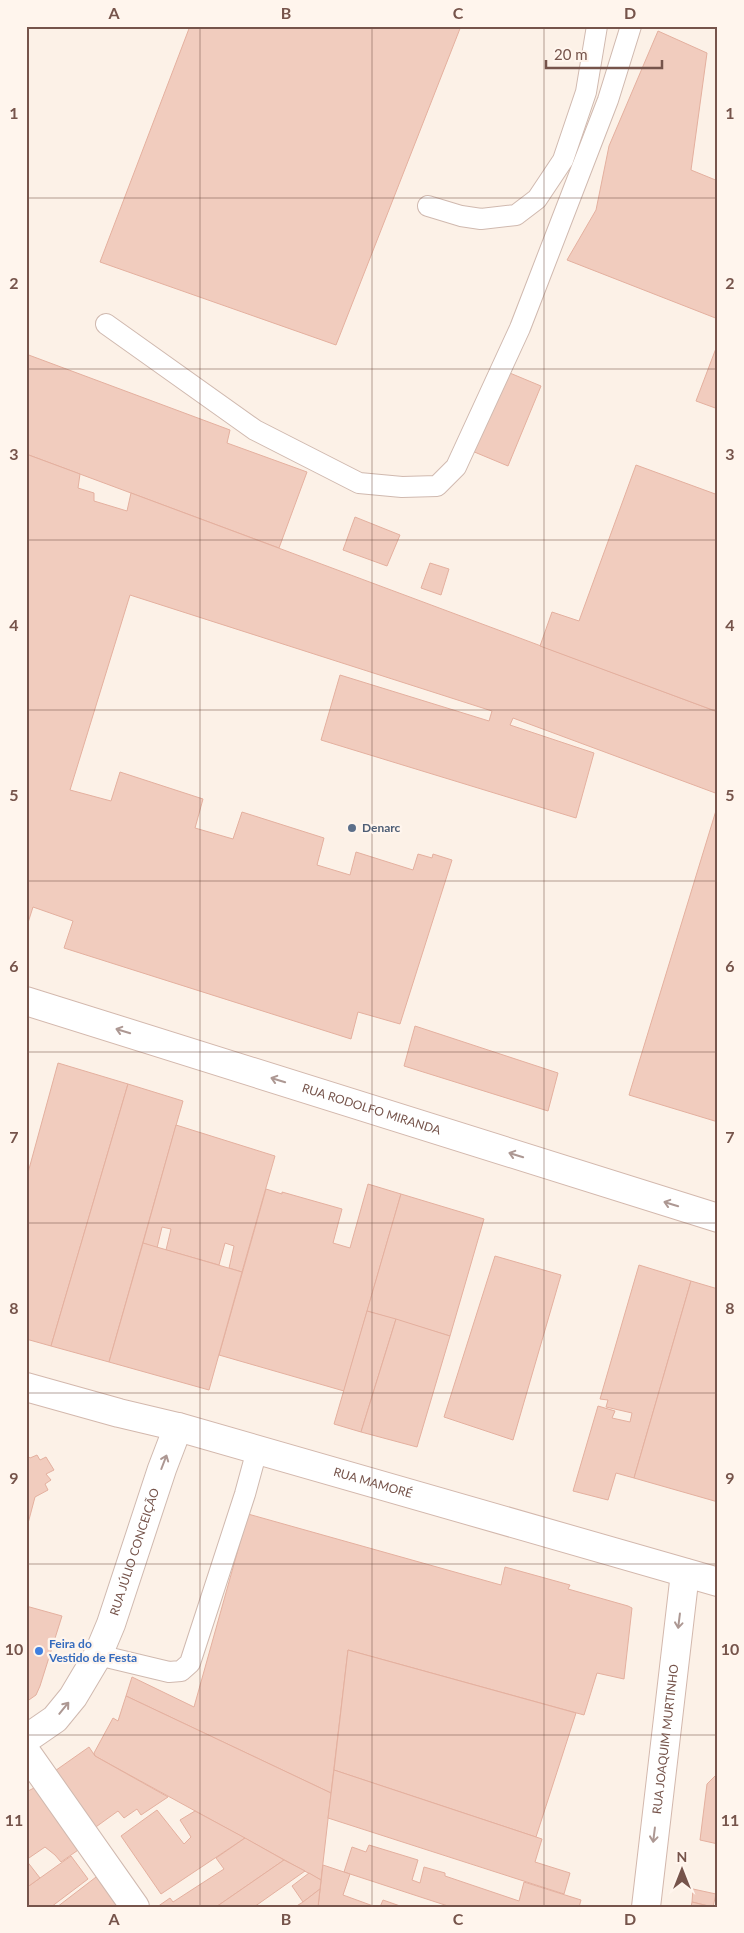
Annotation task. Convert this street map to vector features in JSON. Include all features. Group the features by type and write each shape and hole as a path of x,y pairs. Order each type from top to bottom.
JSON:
{"street":[{"name":"RUA RODOLFO MIRANDA","path":"26,1001 718,1218"},
{"name":"RUA MAMORÉ","path":"26,1387 178,1427 718,1582"},
{"name":"RUA JÚLIO CONCEIÇÃO","path":"26,1739 55,1719 73,1697 98,1655 178,1427"},
{"name":"RUA JOAQUIM MURTINHO","path":"646,1907 685,1573"},
{"path":"26,1752 135,1907"}],"lane":[{"path":"428,206 461,216 481,219 516,215 537,199 563,160 586,92 597,26"},
{"path":"106,324 255,430 359,483 437,486 456,467 520,328 608,100 631,26"},
{"path":"98,1655 169,1672 181,1671 190,1663 245,1494 257,1450"}],"building":[{"path":"190,26 461,26 336,345 100,262"},
{"path":"658,31 707,53 691,170 718,181 718,319 567,260 596,210 609,146"},
{"path":"718,343 718,409 696,401"},
{"path":"26,354 230,430 227,443 307,472 279,548 26,454"},
{"path":"505,371 541,386 508,466 472,451"},
{"path":"26,454 80,474 78,488 94,493 94,501 127,511 131,493 718,712 718,794 513,718 510,725 594,753 576,818 321,740 340,675 489,721 492,711 130,595 70,790 111,801 120,772 203,799 195,828 233,839 242,812 324,838 317,865 350,875 356,852 413,870 418,854 432,858 433,854 452,860 400,1024 358,1012 351,1039 64,948 73,921 33,907 26,929"},
{"path":"636,465 718,495 718,712 540,646 552,612 579,621"},
{"path":"355,517 400,535 387,566 343,550"},
{"path":"430,563 449,569 441,595 421,588"},
{"path":"718,804 718,1122 629,1095"},
{"path":"415,1026 558,1073 548,1111 404,1066"},
{"path":"58,1063 128,1084 51,1346 26,1339 26,1180"},
{"path":"128,1084 183,1101 109,1362 51,1346"},
{"path":"176,1125 275,1156 242,1272 229,1268 234,1246 225,1243 219,1265 166,1250 171,1229 162,1227 157,1248 143,1243"},
{"path":"368,1184 401,1194 344,1391 219,1355 266,1189 342,1209 333,1243 350,1248"},
{"path":"401,1194 484,1219 450,1336 367,1311"},
{"path":"143,1243 242,1272 209,1390 109,1362"},
{"path":"495,1256 561,1275 513,1440 444,1417"},
{"path":"639,1265 691,1281 634,1478 616,1473 608,1500 573,1491 598,1406 615,1411 612,1418 630,1422 632,1413 606,1407 608,1400 600,1399"},
{"path":"691,1281 718,1289 718,1502 634,1478"},
{"path":"367,1311 396,1319 361,1432 334,1424"},
{"path":"396,1319 450,1336 417,1447 361,1432"},
{"path":"26,1454 30,1458 37,1455 40,1460 46,1457 54,1470 46,1474 51,1480 45,1484 48,1490 35,1497 26,1531"},
{"path":"248,1514 501,1585 505,1567 570,1585 568,1589 628,1606 632,1608 624,1679 597,1673 584,1715 348,1650 331,1793 126,1696 132,1677 194,1707"},
{"name":"Feira do Vestido de Festa","path":"26,1606 62,1616 40,1686 36,1695 26,1702"},
{"path":"348,1650 576,1713 536,1837 334,1770"},
{"path":"126,1696 331,1793 321,1880 95,1756 94,1753 113,1718 118,1721"},
{"path":"89,1747 95,1756 168,1797 141,1815 137,1809 124,1818 118,1811 93,1829 52,1773"},
{"path":"334,1770 542,1839 535,1862 570,1873 564,1894 328,1818"},
{"path":"718,1775 718,1844 700,1840 707,1784"},
{"path":"40,1785 81,1848 61,1862 45,1847 26,1860 26,1792"},
{"path":"157,1810 184,1844 191,1837 180,1820 195,1811 245,1838 161,1894 121,1836"},
{"path":"245,1838 284,1860 216,1907 157,1907 170,1898 173,1902 224,1869 216,1858"},
{"path":"369,1845 418,1860 412,1880 420,1883 424,1867 519,1901 524,1882 581,1900 579,1907 451,1907 344,1872 352,1847 366,1852"},
{"path":"71,1856 88,1879 51,1907 26,1907 26,1888"},
{"path":"26,1860 40,1878 26,1888"},
{"path":"284,1860 305,1871 254,1907 216,1907"},
{"path":"323,1865 350,1874 343,1895 376,1907 318,1907"},
{"path":"309,1873 321,1880 320,1889 303,1902 292,1886"},
{"path":"100,1874 121,1904 117,1907 57,1907"},
{"path":"320,1889 318,1907 295,1907 303,1902"},
{"path":"693,1889 716,1894 713,1907 692,1902"},
{"path":"383,1900 403,1907 380,1907"},
{"path":"692,1902 712,1907 691,1907"}],"place":[{"name":"Denarc","path":"352,828"},
{"name":"Feira do Vestido de Festa","path":"39,1651"}]}
